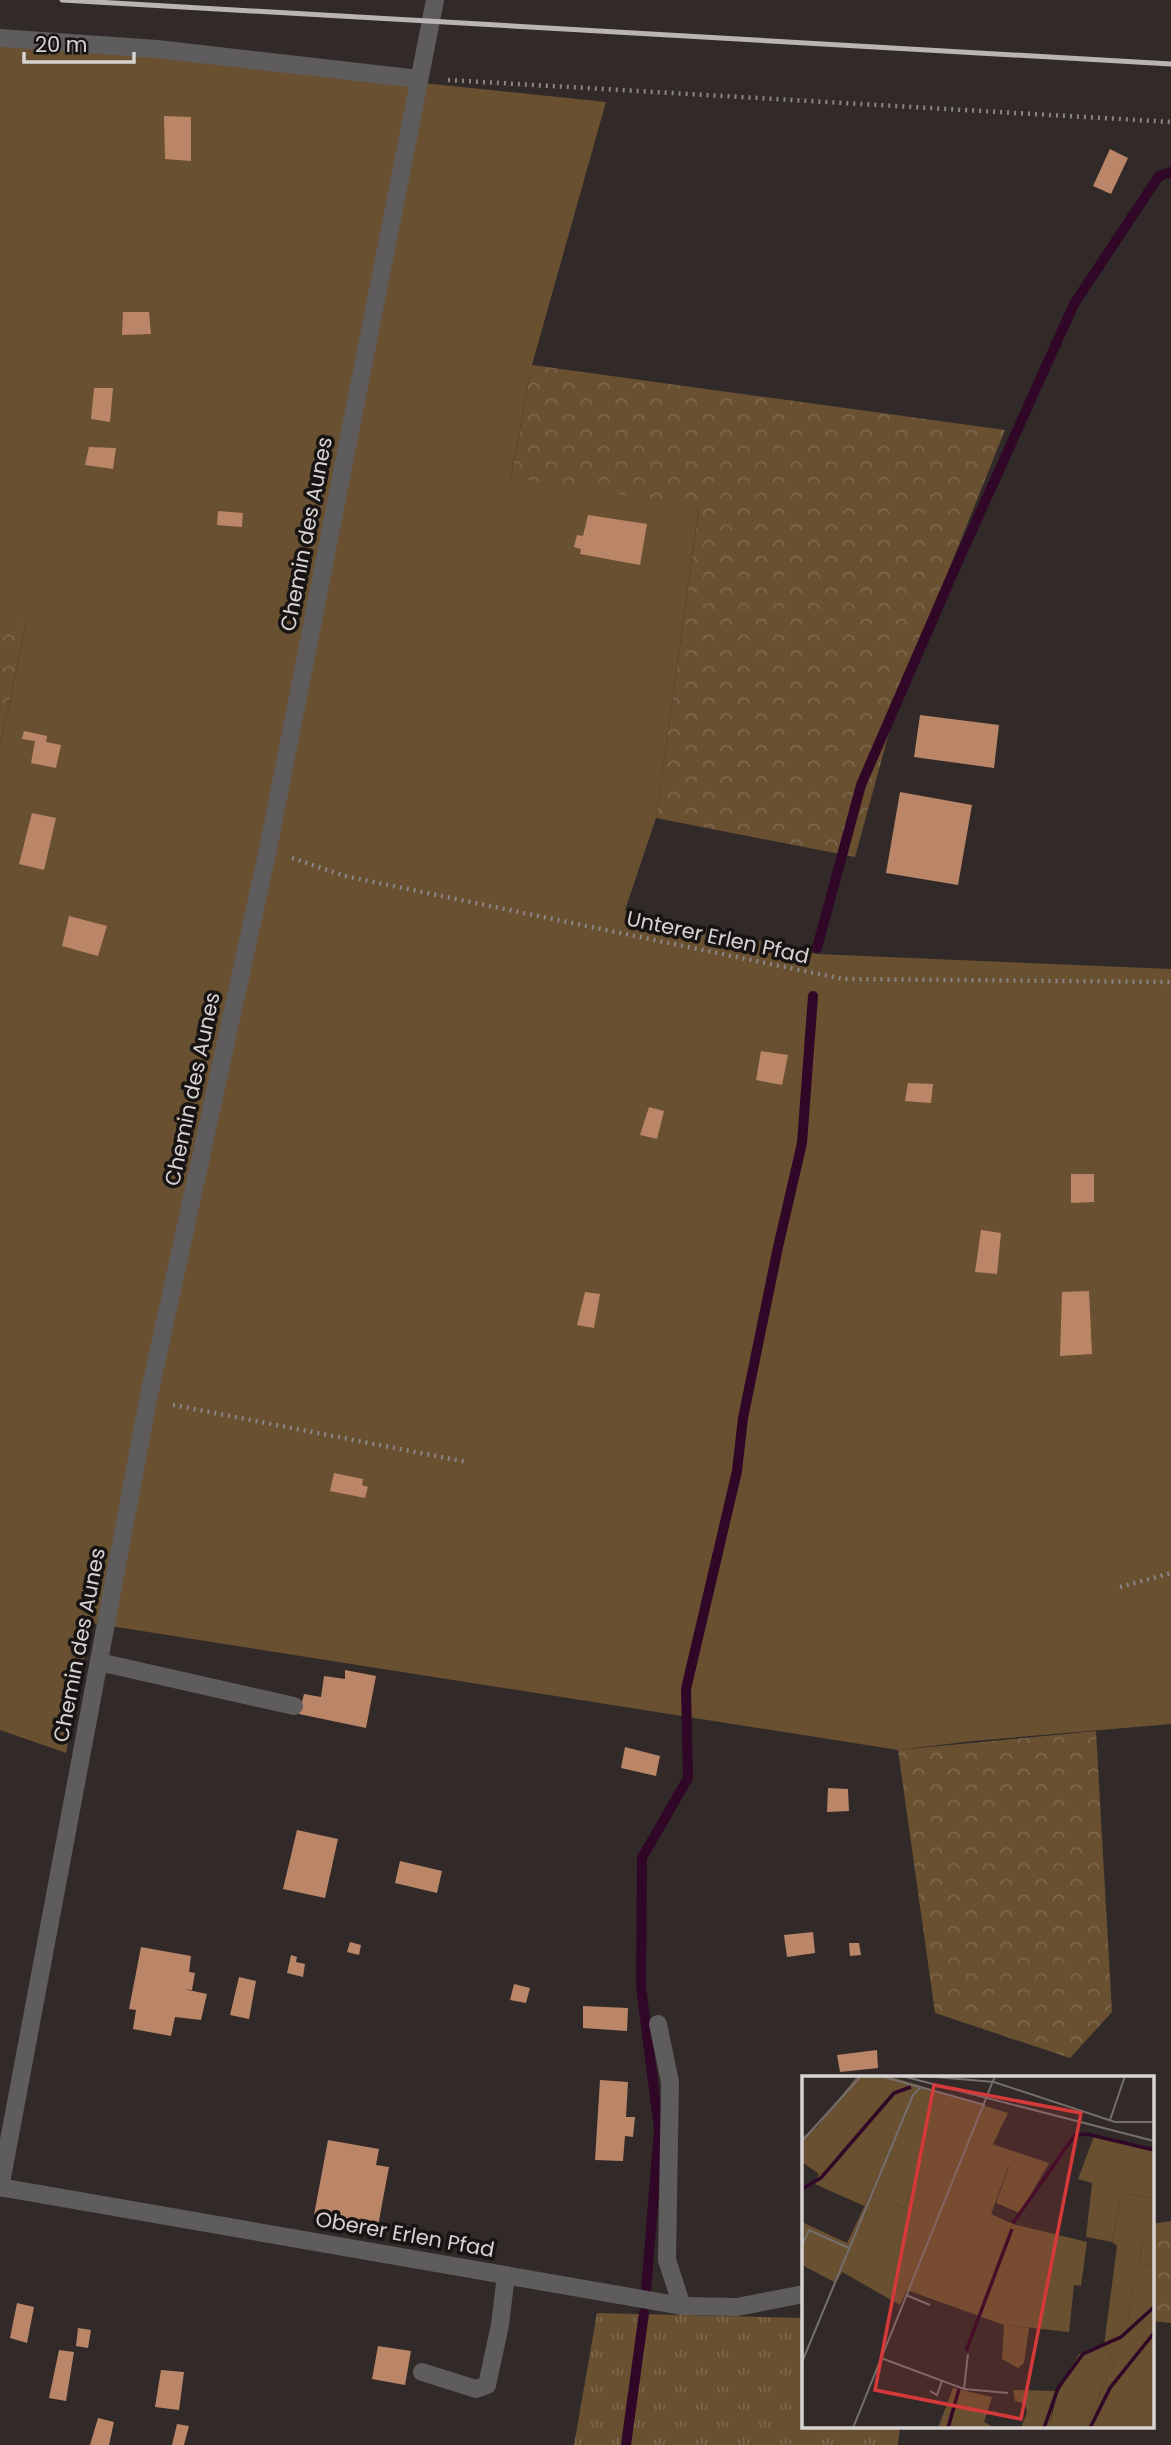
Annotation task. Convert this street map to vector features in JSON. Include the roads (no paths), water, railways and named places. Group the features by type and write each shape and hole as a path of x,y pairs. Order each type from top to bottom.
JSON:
{"street":[{"name":"Chemin des Aunes","path":"0,2187 148,1400 268,849 435,0"},
{"path":"0,38 157,49 419,79"},
{"path":"99,1662 294,1706"},
{"path":"658,2024 670,2082 667,2260 682,2306"},
{"name":"Oberer Erlen Pfad","path":"0,2187 682,2306 737,2307 802,2294"},
{"path":"422,2372 476,2389 486,2385 500,2325 506,2275"}],"waterway":[{"path":"817,948 861,785 1074,304 1159,176 1171,172"},
{"path":"646,2291 659,2129 641,1986 642,1858 688,1778 686,1689 737,1471 743,1418 802,1143 813,996"},
{"path":"626,2445 644,2313"}],"railway":[{"path":"62,0 1171,64"}]}
